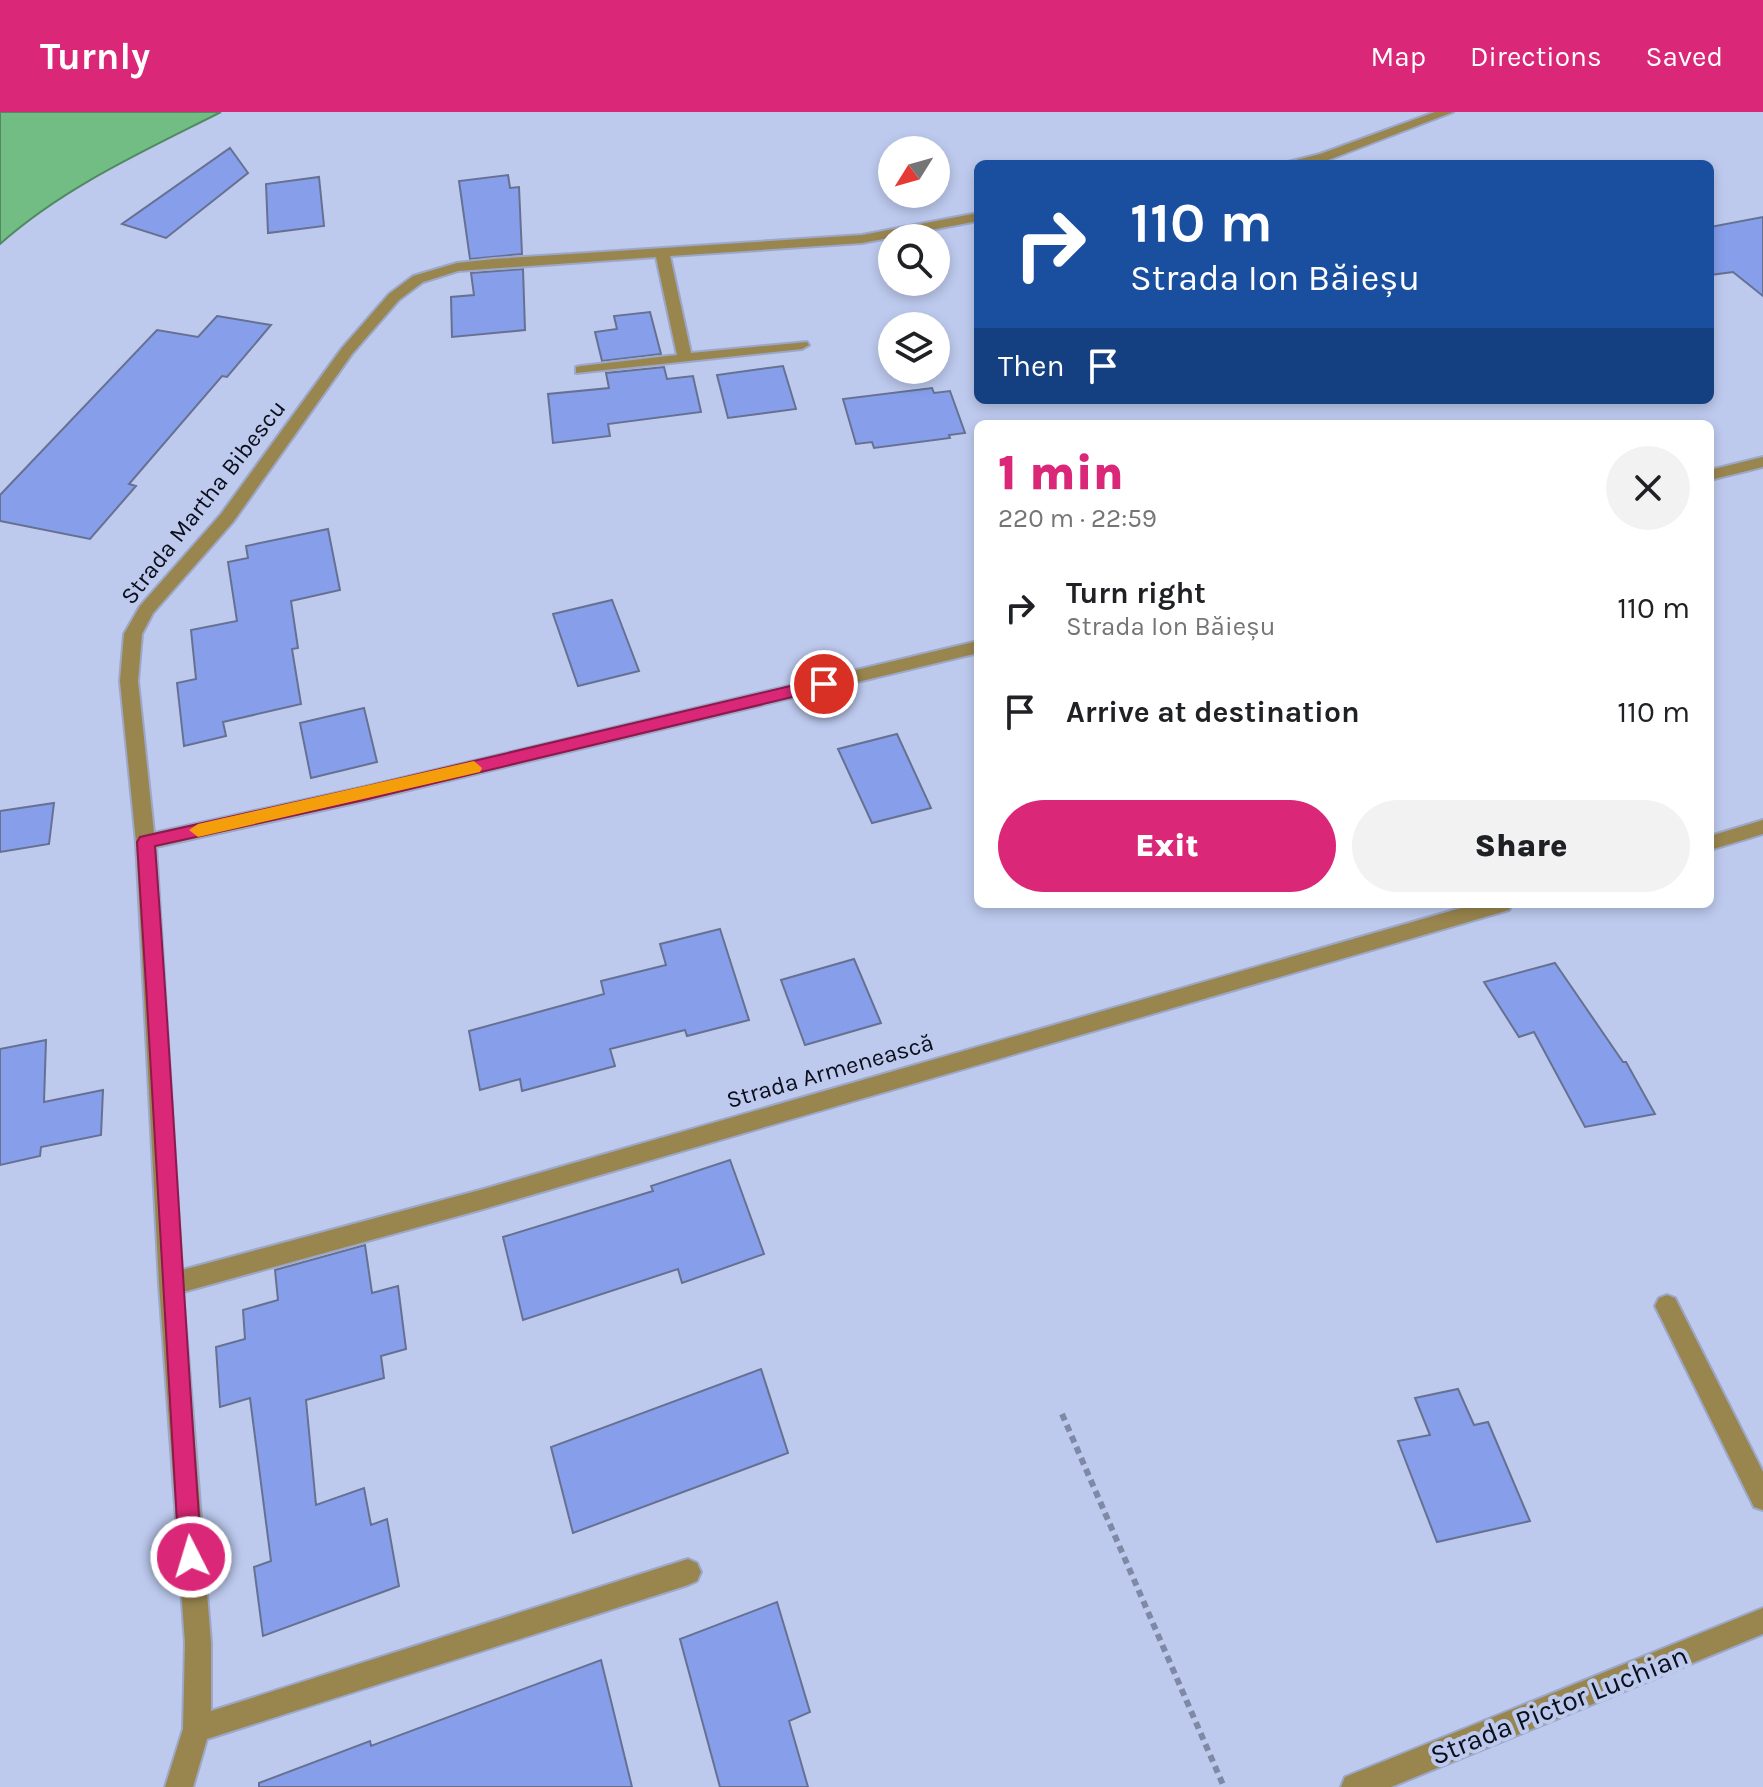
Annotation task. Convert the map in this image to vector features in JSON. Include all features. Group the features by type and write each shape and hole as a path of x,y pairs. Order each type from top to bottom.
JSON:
{"street":[{"path":"1307,160 1447,112"},
{"name":"Strada Martha Bibescu","path":"179,1787 197,1729 198,1643 171,1284 146,842 129,681 133,634 146,610 227,518 347,351 394,297 418,279 457,267 494,263 862,239 974,218"},
{"path":"662,251 685,358"},
{"path":"581,370 802,345"},
{"path":"1714,474 1763,462"},
{"path":"146,842 364,794 974,648"},
{"path":"1714,842 1763,827"},
{"name":"Strada Armenească","path":"171,1284 480,1200 1488,908"},
{"path":"1667,1306 1763,1498"},
{"path":"197,1729 688,1572"},
{"name":"Strada Pictor Luchian","path":"1355,1787 1477,1740 1763,1621"}],"path":[{"path":"1062,1414 1224,1787"}],"shaded area":[{"path":"0,112 221,112 78,187 0,244"}],"building":[{"path":"230,148 248,173 166,238 122,224"},
{"path":"508,175 510,188 519,187 522,254 470,259 459,181"},
{"path":"319,177 324,226 268,233 266,184"},
{"path":"1763,217 1763,296 1733,272 1714,274 1714,226"},
{"path":"523,269 525,330 452,337 451,297 474,295 471,273"},
{"path":"650,312 661,354 602,361 595,332 617,329 614,316"},
{"path":"217,316 271,325 227,377 222,376 129,484 136,486 90,539 0,521 0,495 157,330 198,337"},
{"path":"783,366 796,409 728,418 717,375"},
{"path":"664,367 667,379 693,376 701,412 608,424 610,436 553,443 548,394 609,388 606,373"},
{"path":"932,388 934,393 950,391 965,433 949,435 950,438 874,448 872,442 856,444 843,399"},
{"path":"328,529 340,590 291,601 298,648 292,649 301,704 223,722 226,736 184,746 177,683 196,679 191,630 237,621 228,562 248,558 246,546"},
{"path":"612,600 639,671 578,686 553,614"},
{"path":"364,708 377,762 311,778 300,723"},
{"path":"897,734 931,808 872,823 838,749"},
{"path":"54,803 49,844 0,852 0,811"},
{"path":"720,929 749,1020 687,1036 685,1030 610,1049 615,1066 522,1091 520,1079 480,1090 469,1031 604,994 601,981 666,965 660,944"},
{"path":"854,959 881,1023 805,1045 781,980"},
{"path":"1555,963 1623,1062 1626,1062 1655,1114 1585,1127 1534,1032 1519,1037 1484,982"},
{"path":"46,1040 44,1102 103,1090 101,1135 41,1147 40,1156 0,1165 0,1049"},
{"path":"730,1160 764,1254 682,1283 678,1269 523,1320 503,1237 653,1191 651,1186"},
{"path":"365,1245 372,1293 398,1286 406,1349 381,1356 384,1378 306,1400 316,1505 364,1488 371,1525 387,1519 399,1586 263,1636 254,1567 271,1561 250,1398 220,1407 216,1347 245,1339 243,1310 278,1300 275,1270"},
{"path":"761,1369 788,1453 573,1533 551,1447"},
{"path":"1458,1389 1474,1425 1488,1422 1530,1521 1437,1542 1398,1441 1430,1435 1415,1398"},
{"path":"777,1602 810,1712 789,1721 808,1787 720,1787 680,1639"},
{"path":"601,1660 632,1787 259,1787 259,1783 370,1741 371,1746"}],"slow traffic":[{"path":"198,830 474,768"}],"route":[{"path":"191,1557 171,1284 146,842 364,794 824,684"}]}
